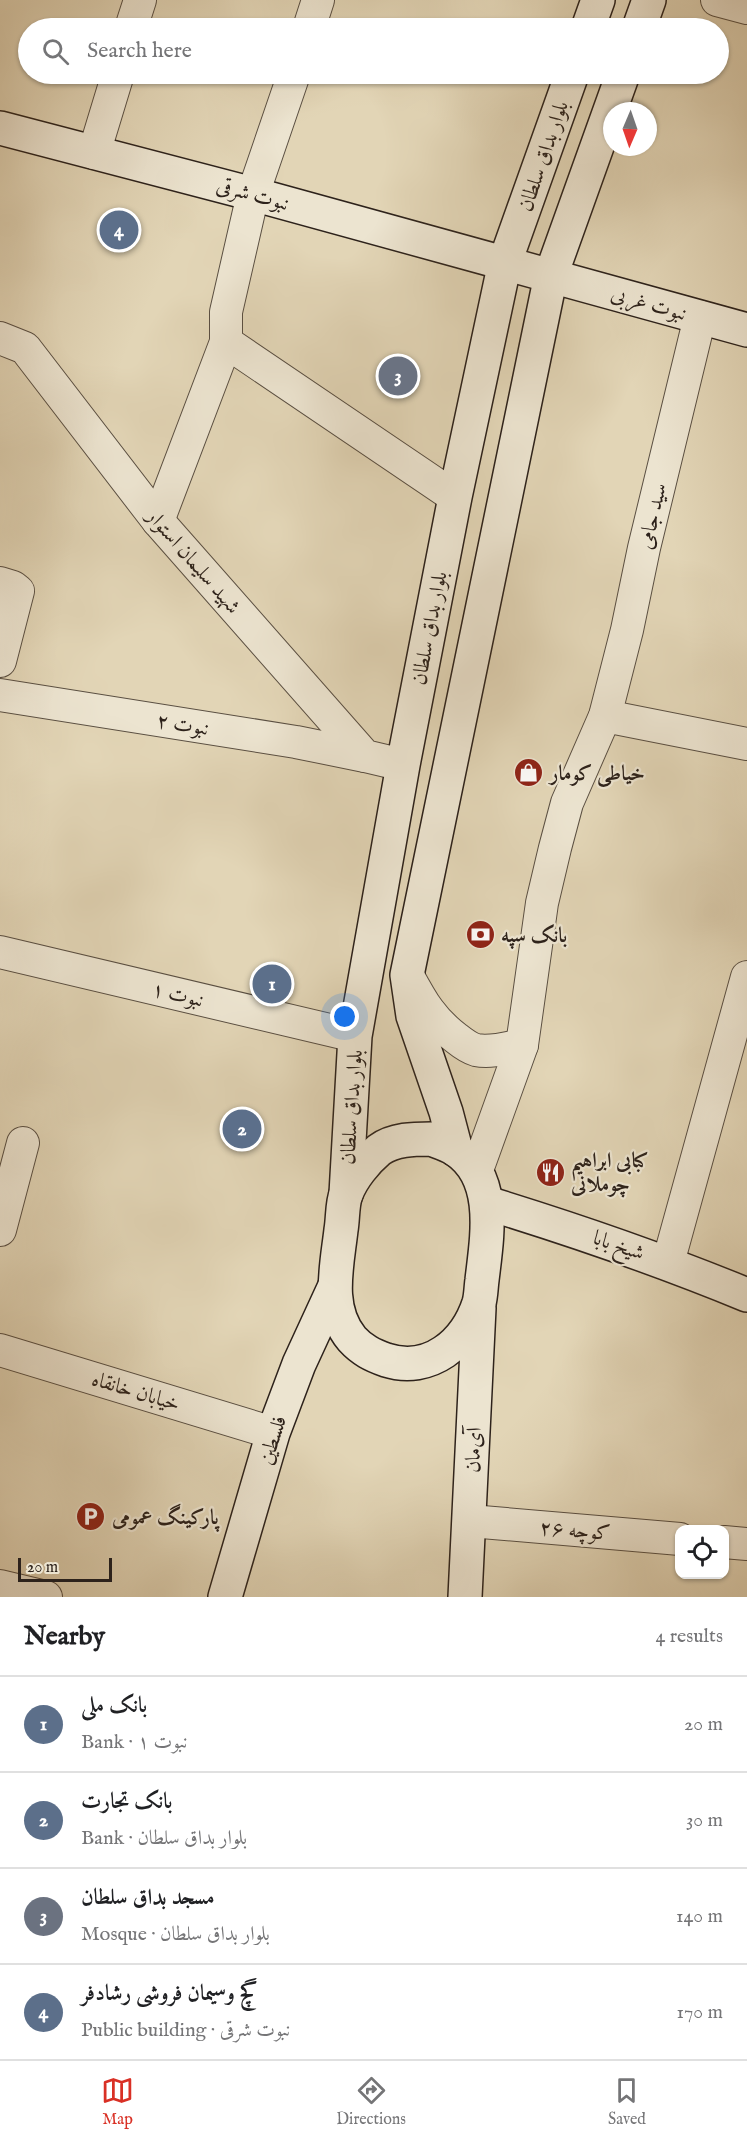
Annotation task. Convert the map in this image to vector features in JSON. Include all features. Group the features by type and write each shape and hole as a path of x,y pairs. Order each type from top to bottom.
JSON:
{"main road":[{"path":"592,18 598,0"},
{"path":"643,18 649,0"},
{"name":"بلوار بداق سلطان","path":"346,1194 356,1036 403,765 455,497 505,262 568,84"},
{"path":"467,1160 431,1139 403,1140 380,1149 364,1166 346,1194 334,1288 339,1315 351,1338 369,1354 397,1364 425,1362 446,1352 463,1335 480,1302 486,1251 487,1203 467,1160 413,1016 407,975 551,275 619,84"},
{"name":"نبوت شرقی","path":"0,128 551,275"},
{"name":"نبوت غربی","path":"551,275 747,330"},
{"name":"شیخ بابا","path":"487,1203 594,1236 747,1295"},
{"name":"فلسطین","path":"225,1597 273,1433 299,1364 334,1288"},
{"name":"آی‌مان","path":"465,1597 480,1302"}],"street":[{"path":"134,18 140,0"},
{"path":"312,18 318,0"},
{"path":"717,0 747,8"},
{"path":"94,153 115,84"},
{"path":"158,521 225,342 226,312 253,194 291,84"},
{"name":"سید جامی","path":"467,1160 522,1045 542,903 555,848 567,803 604,716 627,630 644,548 700,317"},
{"name":"شهید سلیمان استوار","path":"0,338 25,348 158,521 365,756"},
{"path":"225,342 455,497"},
{"path":"0,662 9,587"},
{"name":"نبوت ۲","path":"0,695 296,742 365,756"},
{"path":"604,716 747,744"},
{"path":"365,756 403,765"},
{"name":"نبوت ۱","path":"0,952 356,1036"},
{"path":"407,975 426,1009 442,1027 467,1045 474,1049 496,1050 522,1045"},
{"path":"668,1263 747,977"},
{"path":"0,1230 23,1143"},
{"name":"خیابان خانقاه","path":"0,1350 273,1433"},
{"name":"کوچه ۲۶","path":"470,1521 675,1539"},
{"path":"729,1542 747,1544"},
{"path":"0,1586 46,1597"}],"place":[{"name":"گچ وسیمان فروشی رشادفر","path":"119,230"},
{"name":"مسجد بداق سلطان","path":"398,376"},
{"name":"خیاطی کومار","path":"529,773"},
{"name":"بانک سپه","path":"480,935"},
{"name":"بانک ملی","path":"272,984"},
{"name":"بانک تجارت","path":"242,1129"},
{"name":"کبابی ابراهیم چوملانی","path":"550,1172"},
{"name":"پارکینگ عمومی","path":"91,1517"}]}
